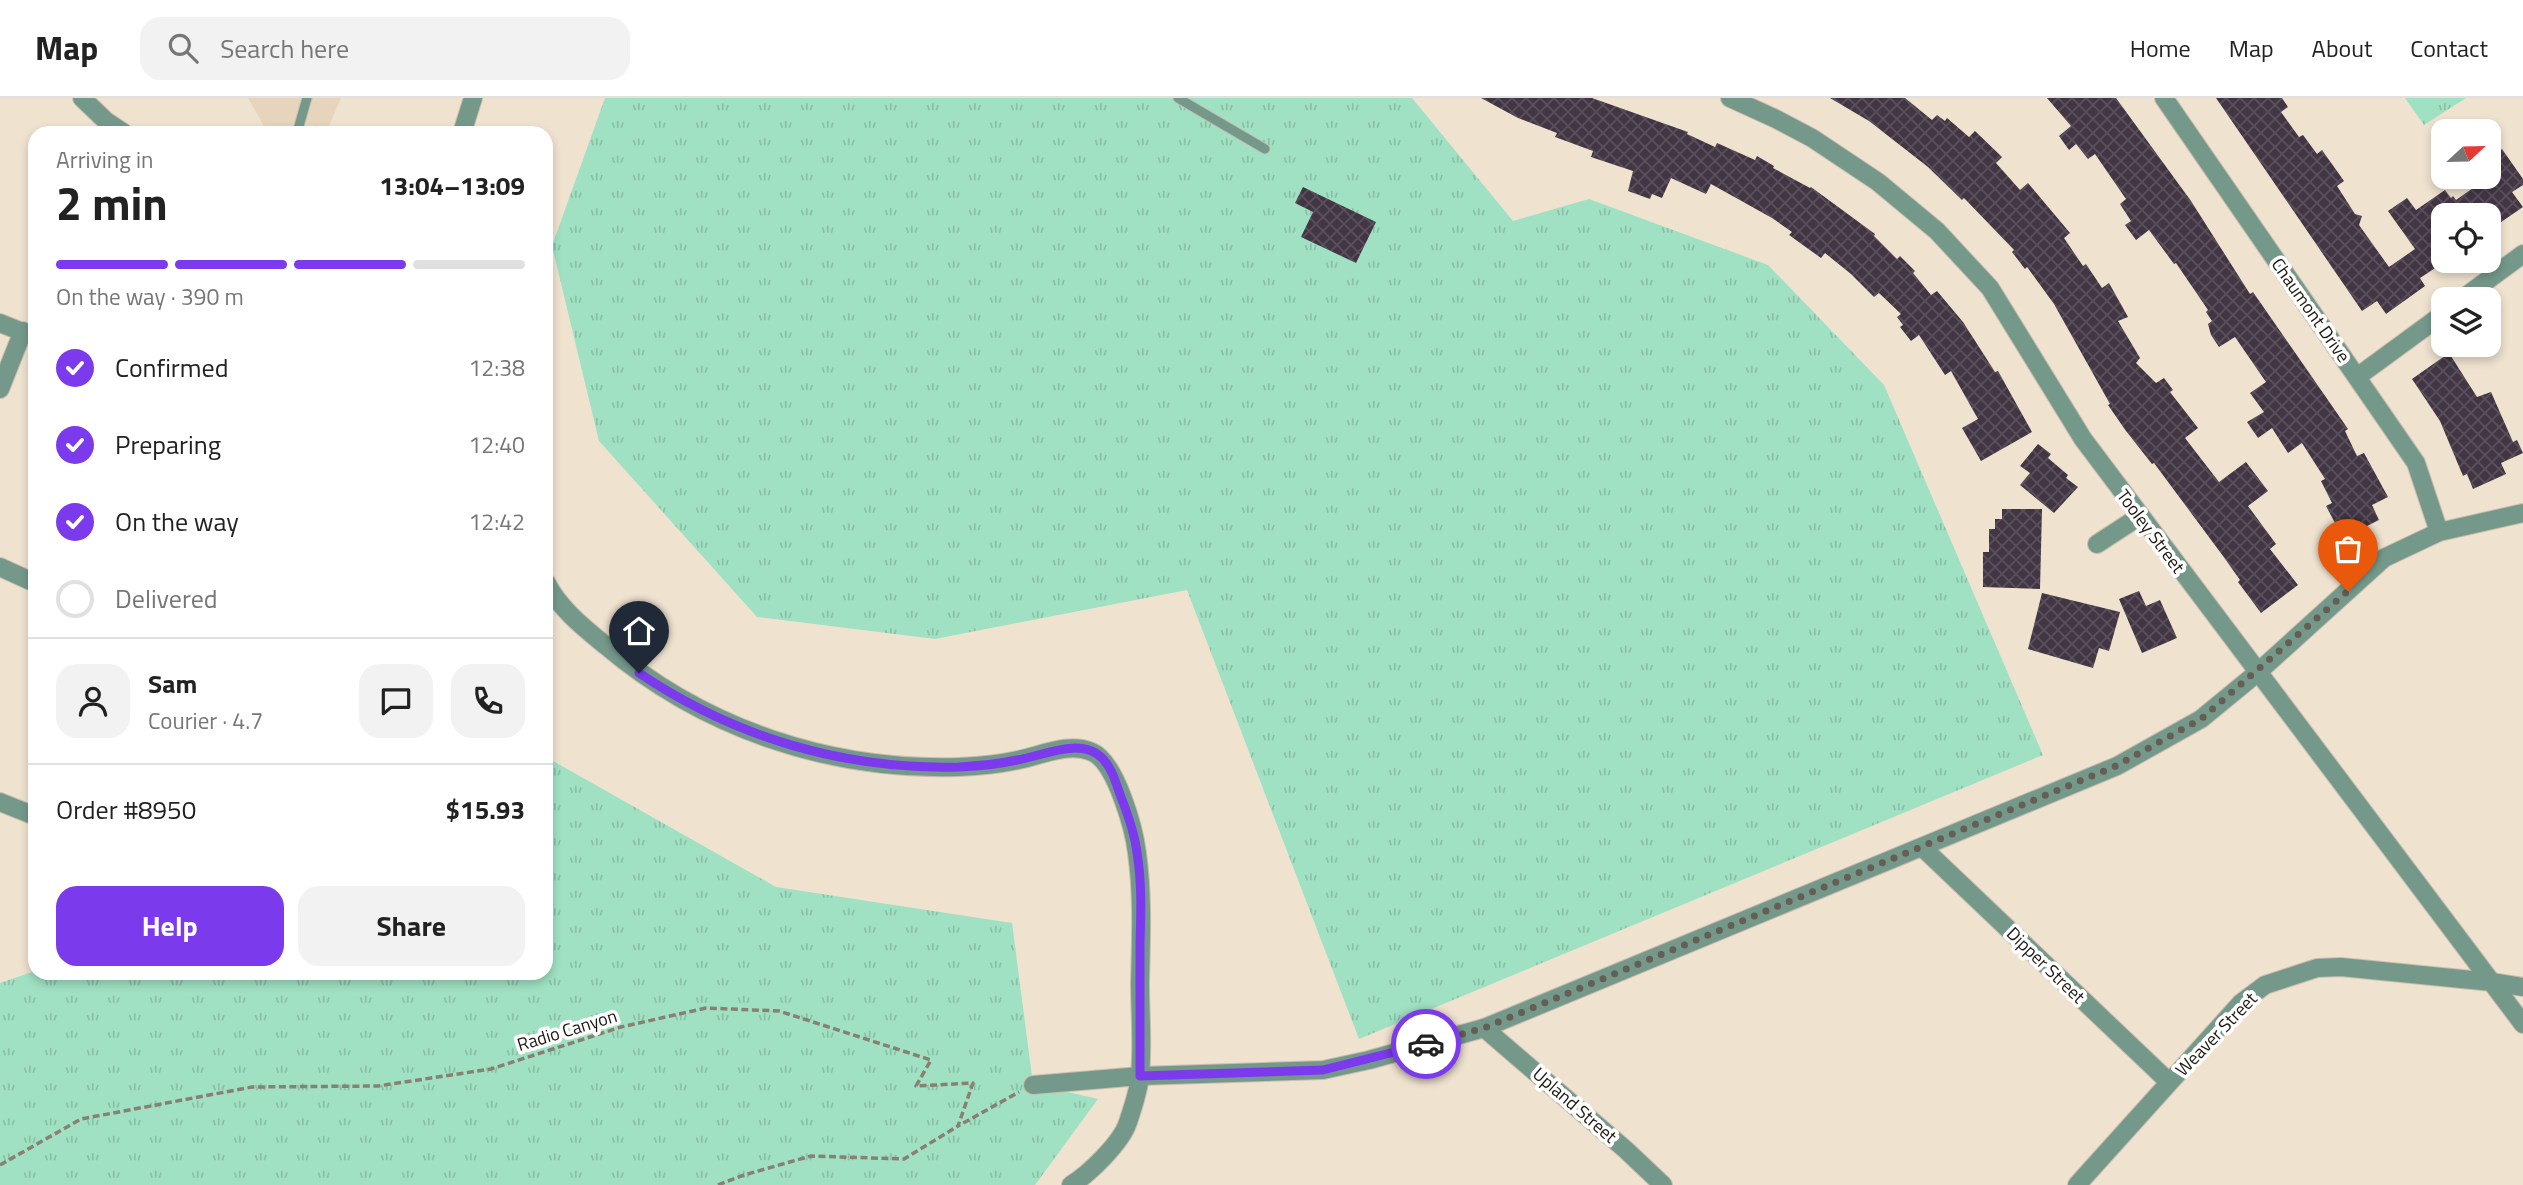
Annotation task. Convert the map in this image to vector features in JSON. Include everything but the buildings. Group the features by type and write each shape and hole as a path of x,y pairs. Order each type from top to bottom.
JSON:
{"street":[{"path":"82,98 114,126"},
{"path":"464,126 474,98"},
{"name":"Tooley Street","path":"1730,98 1776,119 1846,159 1908,206 1964,259 1990,288 2083,439 2523,1024"},
{"name":"Chaumont Drive","path":"2164,98 2416,463 2439,532"},
{"path":"2478,287 2523,254"},
{"path":"0,323 28,334"},
{"path":"2357,377 2431,323"},
{"path":"0,389 28,336"},
{"path":"1033,1085 1140,1076 1323,1070 1484,1028 2116,766 2201,719 2257,673 2384,558 2439,532 2523,513"},
{"path":"2097,544 2140,516"},
{"path":"0,567 28,580"},
{"path":"553,592 584,628 639,673 676,698 738,728 804,751 913,767 962,766 1018,760 1071,748 1092,752 1102,758 1111,771 1137,850 1141,886 1140,1076 1127,1125 1105,1155 1071,1185"},
{"path":"0,802 28,813"},
{"name":"Dipper Street","path":"1923,848 2169,1082"},
{"name":"Weaver Street","path":"2077,1185 2241,1003 2265,985 2317,968 2341,967 2523,987"},
{"name":"Upland Street","path":"1484,1028 1663,1185"}],"lane":[{"path":"300,126 307,98"},
{"path":"1178,98 1265,149"}],"path":[{"name":"Radio Canyon","path":"0,1165 81,1119 252,1087 378,1086 491,1069 621,1027 706,1008 779,1012 931,1060 916,1086 974,1083 958,1126"},
{"path":"718,1185 744,1174 811,1156 904,1159 1033,1085"}],"shaded area":[{"path":"248,98 341,98 329,126 264,126"}],"green space":[{"path":"605,98 1412,98 1513,221 1589,199 1768,265 1884,385 2043,755 1359,1039 1187,590 935,639 757,617 599,441 553,243"},
{"path":"2405,98 2466,98 2431,119 2424,125"},
{"path":"553,761 776,887 1012,923 1033,1084 1098,1099 1035,1185 0,1185 0,983 28,973 28,980 553,980"}],"way so far":[{"path":"1426,1044 1484,1028 2116,766 2201,719 2348,591"}],"route":[{"path":"639,673 676,698 738,728 804,751 852,760 913,767 962,766 1018,760 1071,748 1092,752 1102,758 1111,771 1137,850 1141,886 1140,1076 1323,1070 1426,1044"}]}
